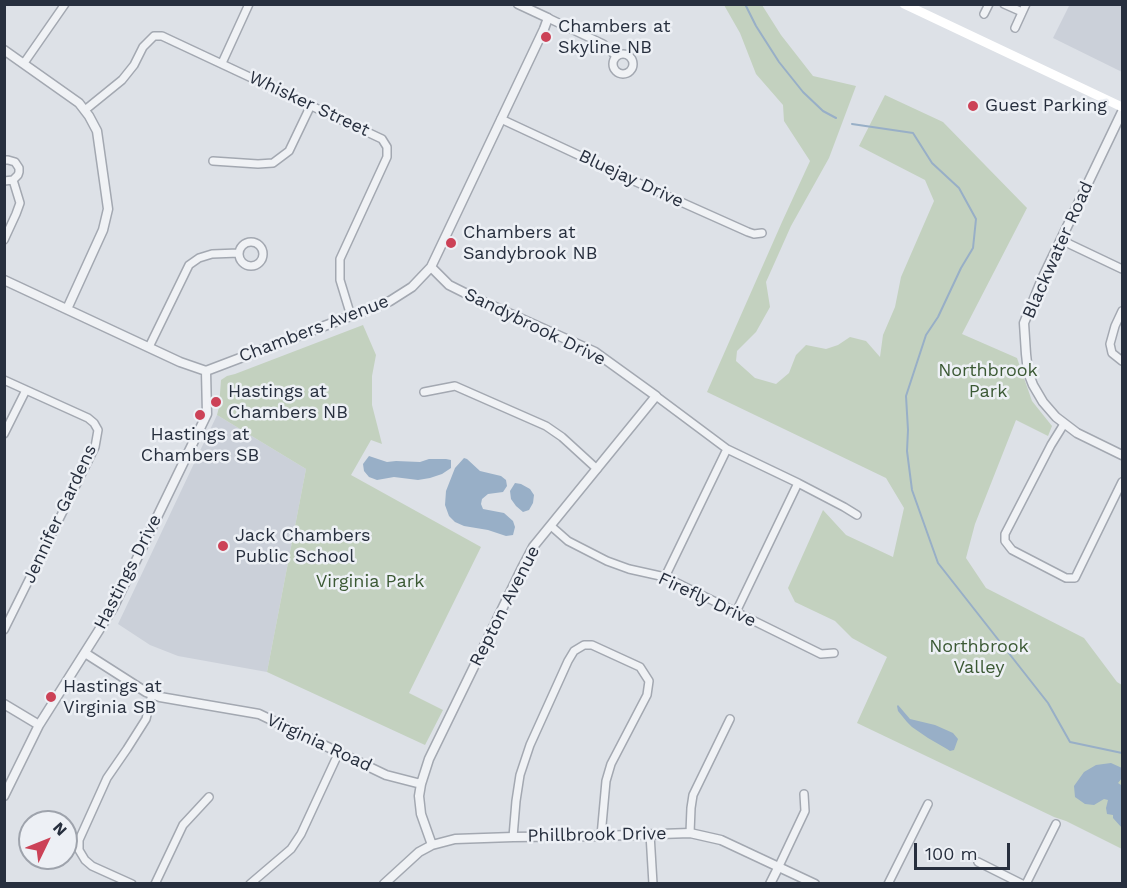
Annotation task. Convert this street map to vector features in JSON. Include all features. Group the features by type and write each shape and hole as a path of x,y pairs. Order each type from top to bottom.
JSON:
{"main road":[{"path":"904,4 1122,107"}],"street":[{"path":"24,63 65,4"},
{"path":"222,63 249,4"},
{"path":"518,4 603,44 616,56"},
{"path":"984,14 989,4"},
{"path":"1004,4 1022,12"},
{"path":"1015,28 1026,4"},
{"name":"Chambers Avenue","path":"206,371 390,301 412,287 431,267 548,18"},
{"name":"Whisker Street","path":"85,110 122,80 134,65 143,46 154,36 162,36 382,139 387,147 387,157 340,259 340,280 351,316"},
{"path":"4,50 79,103 97,131 108,209 103,230 67,309"},
{"path":"213,161 273,163 289,151 311,105"},
{"name":"Blackwater Road","path":"1122,112 1042,279 1024,323 1028,372 1043,402 1056,417 1077,433 1122,455"},
{"name":"Bluejay Drive","path":"501,119 748,232 762,233"},
{"path":"4,160 12,160 19,168 18,175 13,180 4,181"},
{"path":"4,240 20,203 13,180"},
{"path":"1061,240 1122,269"},
{"path":"149,347 189,265 199,258 212,254 239,253"},
{"name":"Sandybrook Drive","path":"431,267 448,285 595,352 728,449 857,515"},
{"path":"4,280 180,362 206,371"},
{"path":"1122,310 1110,344 1112,353 1122,361"},
{"name":"Hastings Drive","path":"4,796 39,725 113,608 207,414 206,371"},
{"name":"Jennifer Gardens","path":"4,380 88,418 98,430 95,447 10,610 4,630"},
{"path":"424,392 455,386 546,426 562,437 597,469"},
{"path":"4,434 26,390"},
{"name":"Repton Avenue","path":"432,845 419,796 429,759 523,566 533,547 656,396"},
{"path":"1064,424 1005,534 1005,541 1012,550 1066,578 1075,578 1122,482"},
{"path":"665,577 728,449"},
{"path":"736,612 798,483"},
{"name":"Firefly Drive","path":"550,526 568,541 607,561 629,569 665,577 821,654 834,653"},
{"path":"513,837 520,775 530,745 568,661 574,651 584,645 592,645 640,668 649,681 647,694 611,764 606,781 601,836"},
{"name":"Virginia Road","path":"85,653 146,692 259,714 386,775 421,784"},
{"path":"132,884 92,866 79,850 79,840 106,778 146,719 152,694"},
{"path":"4,704 39,725"},
{"path":"690,833 693,795 730,719"},
{"path":"250,884 291,849 339,753"},
{"path":"770,884 805,811 804,795"},
{"path":"155,884 183,825 209,797"},
{"path":"888,884 928,804"},
{"path":"978,862 1024,884 1056,824"},
{"name":"Phillbrook Drive","path":"384,884 419,852 432,845 455,840 690,833 722,840 815,884"},
{"path":"650,834 653,884"}],"shaded area":[{"path":"1070,4 1122,5 1122,72 1053,38"},
{"name":"Jack Chambers Public School","path":"217,415 306,469 267,672 178,656 150,645 118,624"}],"green space":[{"name":"Northbrook Valley","path":"724,5 762,5 781,35 813,76 856,86 829,158 791,226 766,282 770,307 756,332 737,351 736,361 755,378 776,384 789,373 796,355 806,345 826,349 850,337 866,341 880,357 883,335 895,307 901,277 934,201 925,180 859,146 885,95 943,122 1027,208 962,334 1017,358 1032,401 1052,426 1048,436 1016,420 975,524 966,558 986,588 1084,638 1117,682 1122,685 1122,849 857,723 887,657 852,638 835,621 795,602 788,588 823,510 846,535 893,557 904,508 886,478 707,392 810,161 784,121 783,105 756,74 740,33"},
{"name":"Virginia Park","path":"363,325 376,355 372,376 372,405 382,444 371,440 351,475 481,547 409,693 443,710 425,745 267,672 306,469 217,415 221,380 227,376"}],"water":[{"path":"369,456 387,462 446,459 451,460 451,468 442,474 418,480 394,477 377,480 369,477 364,471 363,464"},
{"path":"464,458 480,471 501,476 506,480 507,486 503,492 488,494 482,499 481,504 483,509 504,513 513,521 515,527 513,535 506,536 464,526 449,516 445,505 446,491 455,468"},
{"path":"515,483 530,489 534,495 529,510 523,512 511,499 510,491"},
{"path":"898,705 910,719 935,725 953,733 958,739 954,750 950,751 912,727 898,711"},
{"path":"1111,763 1122,768 1122,778 1118,783 1121,785 1122,783 1122,828 1113,815 1107,814 1108,800 1104,799 1094,805 1085,804 1075,797 1074,786 1084,772 1096,765"}],"waterway":[{"path":"745,4 779,62 803,92 823,111 836,118"},
{"path":"852,124 913,133 932,163 959,188 976,219 973,248 938,317 926,335 906,396 907,451 912,490 938,563 1048,703 1070,742 1122,753"}],"place":[{"name":"Chambers at Skyline NB","path":"546,37"},
{"name":"Guest Parking","path":"973,106"},
{"name":"Chambers at Sandybrook NB","path":"451,243"},
{"name":"Hastings at Chambers NB","path":"216,402"},
{"name":"Hastings at Chambers SB","path":"200,415"},
{"name":"Jack Chambers Public School","path":"223,546"},
{"name":"Hastings at Virginia SB","path":"51,697"}],"park label":[{"name":"Northbrook Park","path":"988,382"}]}
